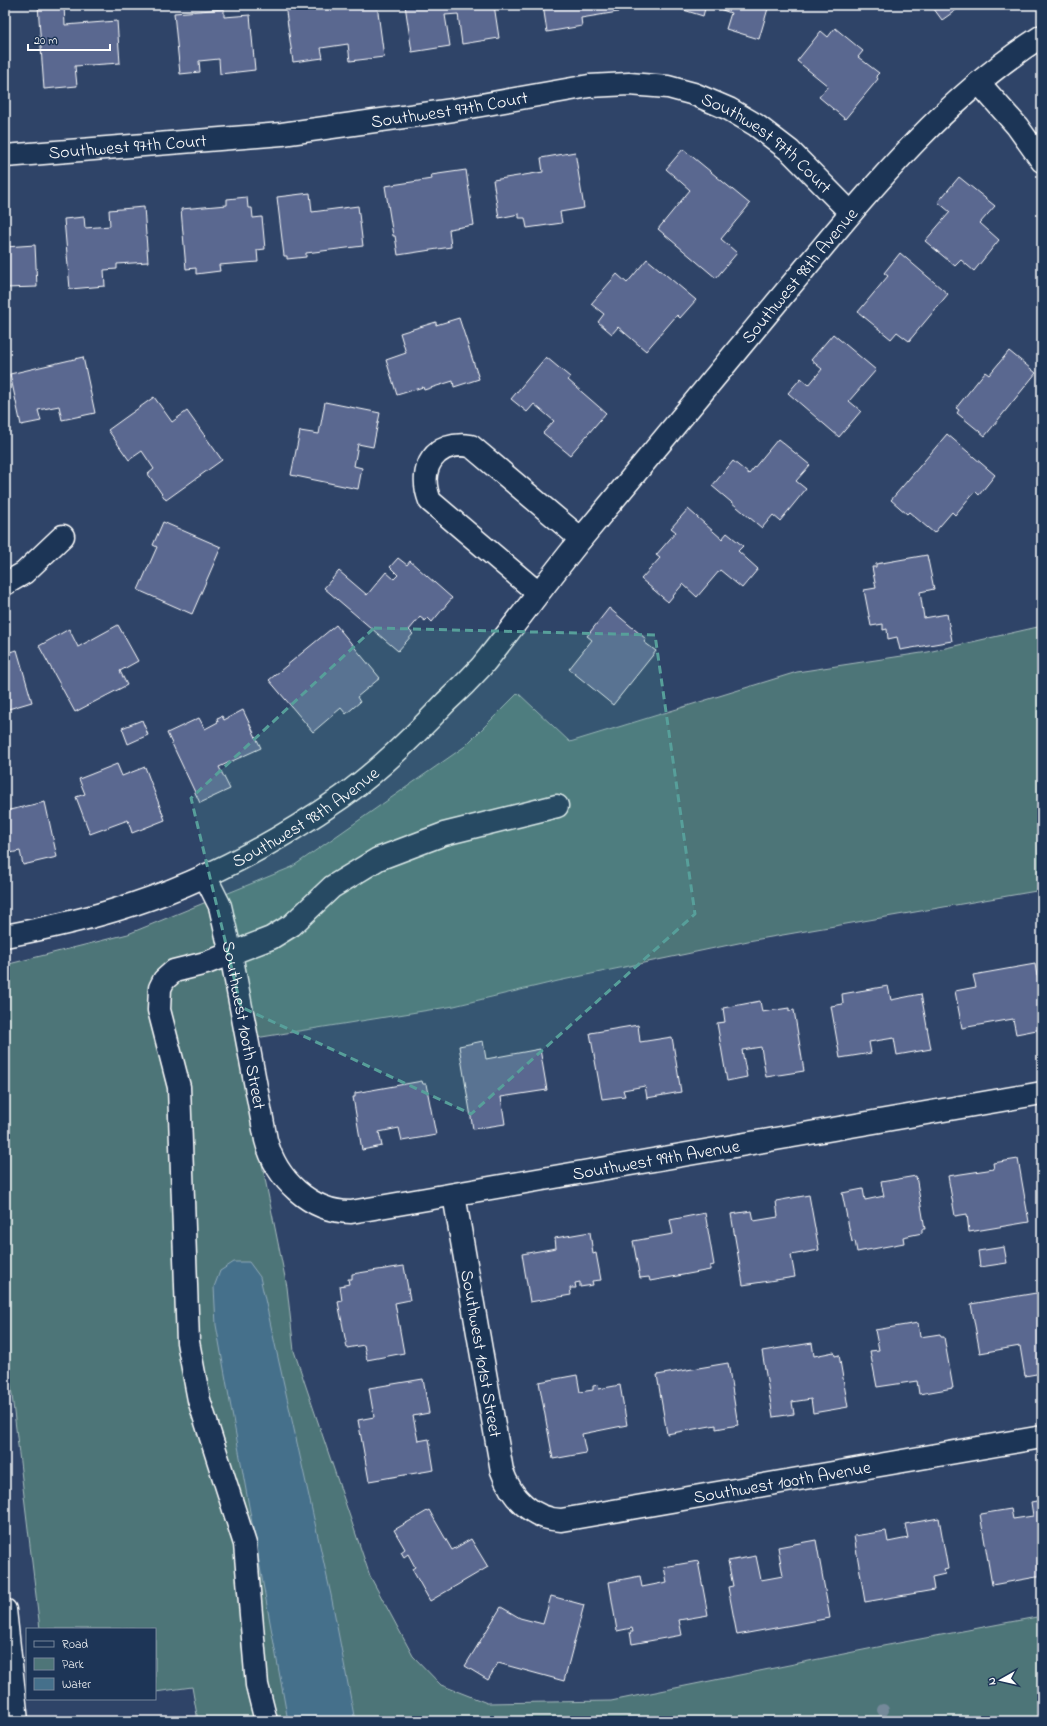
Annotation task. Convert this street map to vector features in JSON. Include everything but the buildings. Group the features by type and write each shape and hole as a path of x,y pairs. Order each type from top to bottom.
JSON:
{"street":[{"name":"Southwest 98th Avenue","path":"5,936 45,928 115,910 206,876 278,838 344,796 382,764 418,732 479,668 581,539 851,213 942,114 1019,50 1042,36"},
{"path":"979,83 1017,126 1042,161"},
{"name":"Southwest 97th Court","path":"5,156 282,134 453,110 589,86 629,84 668,87 694,94 729,109 756,125 790,151 851,213"},
{"path":"538,593 430,501 425,484 429,463 433,457 442,450 452,446 471,446 581,539"},
{"path":"5,584 24,573 63,536"},
{"path":"266,1721 257,1684 245,1544 199,1400 188,1342 179,1088 159,1010 160,988 169,974 174,971 206,963 231,954 270,938 292,925 332,887 378,859 444,834 558,806"},
{"name":"Southwest 100th Street","path":"206,876 220,906 231,954 266,1140 270,1153 282,1174"},
{"name":"Southwest 99th Avenue","path":"282,1174 306,1199 329,1210 351,1212 1042,1093"},
{"name":"Southwest 101st Street","path":"454,1195 502,1471 510,1489 525,1506"},
{"name":"Southwest 100th Avenue","path":"525,1506 541,1516 551,1520 561,1520 1042,1437"},
{"path":"5,1610 17,1721"}],"highlighted area":[{"path":"374,628 655,635 695,914 471,1114 241,1007 191,798"}],"green space":[{"path":"1042,626 1042,890 748,941 558,981 454,1006 237,1041 287,1287 294,1351 370,1576 413,1656 441,1685 487,1703 611,1701 883,1646 1042,1616 1042,1721 198,1721 192,1687 156,1692 156,1628 40,1628 5,1337 5,965 128,934 292,867 464,747 518,693 570,742 797,672 928,652"}],"water":[{"path":"234,1262 249,1262 260,1277 331,1595 355,1721 288,1721 216,1325 214,1287 220,1271"}]}
